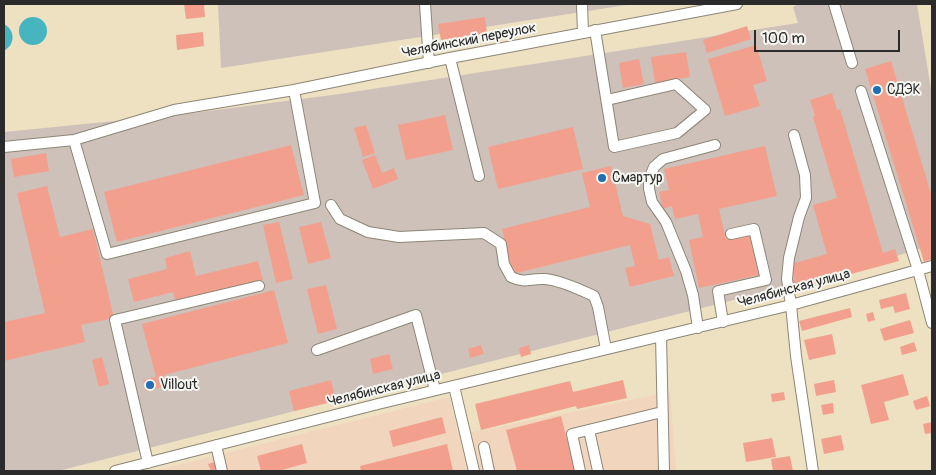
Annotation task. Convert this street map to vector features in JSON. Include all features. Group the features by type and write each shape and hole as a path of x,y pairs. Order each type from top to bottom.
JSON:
{"street":[{"path":"425,4 429,63"},
{"path":"582,4 583,33"},
{"name":"Челябинский переулок","path":"4,147 74,140 174,110 294,90 450,58 737,4"},
{"path":"834,4 852,63"},
{"path":"595,30 606,100 614,147 677,132 705,110 676,84 606,100"},
{"path":"450,58 479,176"},
{"path":"74,140 107,254 315,203 294,90"},
{"path":"860,91 918,270 932,323"},
{"path":"794,134 805,175 806,198 789,258 787,279 813,471"},
{"path":"698,328 693,295 686,271 666,222 652,202 649,189 654,167 662,159 716,146"},
{"path":"331,205 340,219 351,225 368,232 399,238 484,233 501,244 504,264 510,277 522,281 546,279 594,296 598,307 606,350"},
{"path":"723,322 718,291 766,280 754,229 731,234"},
{"name":"Челябинская улица","path":"114,471 153,466 216,445 435,390 791,305 932,266"},
{"path":"153,466 115,320 259,286"},
{"path":"317,350 416,316 435,390"},
{"path":"661,336 664,471"},
{"path":"454,386 474,471"},
{"path":"580,471 572,434 662,412"},
{"path":"589,430 598,471"},
{"path":"216,445 222,471"},
{"path":"484,448 489,471"}],"shaded area":[{"path":"218,4 633,4 221,68"},
{"path":"798,4 917,4 932,95 932,245 848,271 58,471 4,471 4,132 185,114 340,94 798,23 793,7"},
{"path":"670,392 676,471 154,471 449,397 458,435"}],"water":[{"path":"33,17 43,21 47,31 43,41 33,45 23,41 19,31 23,21"},
{"path":"4,24 8,27 13,37 11,45 4,51"}],"building":[{"path":"184,4 204,4 205,17 186,19"},
{"path":"485,17 487,33 441,40 438,24"},
{"path":"747,26 751,39 707,53 703,40"},
{"path":"203,32 204,46 177,50 176,35"},
{"path":"756,45 767,81 753,85 760,106 725,116 708,59"},
{"path":"686,52 690,77 655,83 651,57"},
{"path":"639,59 644,84 623,88 619,63"},
{"path":"891,61 932,197 932,259 924,262 865,69"},
{"path":"832,93 837,110 840,109 883,253 895,249 899,261 792,290 789,282 795,280 791,264 827,254 813,205 837,198 813,117 815,116 810,100"},
{"path":"445,115 453,150 406,160 398,125"},
{"path":"366,125 375,153 363,157 354,128"},
{"path":"573,127 583,169 498,189 488,147"},
{"path":"291,145 304,195 117,242 104,192"},
{"path":"765,146 777,196 719,209 726,239 751,234 759,275 699,288 689,240 703,237 698,214 675,219 672,206 663,209 659,192 669,190 664,169"},
{"path":"46,153 49,171 14,177 11,159"},
{"path":"375,155 382,173 394,168 398,179 373,189 362,160"},
{"path":"611,166 623,216 650,224 659,260 669,257 674,276 630,287 625,268 635,266 630,245 513,274 502,229 590,207 582,173"},
{"path":"47,186 60,237 93,229 114,318 81,325 85,342 4,361 4,322 45,313 17,193"},
{"path":"279,222 293,279 276,283 263,225"},
{"path":"321,222 331,258 308,264 299,227"},
{"path":"190,251 196,276 258,261 263,280 176,302 173,292 134,302 128,279 167,269 165,258"},
{"path":"326,285 337,329 318,334 307,289"},
{"path":"771,289 772,293 761,297 760,293"},
{"path":"274,290 288,343 156,377 142,324"},
{"path":"906,293 910,309 895,313 893,306 881,309 879,300"},
{"path":"850,308 852,317 802,331 799,321"},
{"path":"873,312 875,320 868,322 866,314"},
{"path":"910,320 914,333 884,341 880,329"},
{"path":"832,334 836,354 809,360 804,340"},
{"path":"914,342 917,351 902,355 900,347"},
{"path":"481,345 484,354 470,358 468,349"},
{"path":"529,345 531,354 521,357 519,348"},
{"path":"389,354 393,369 373,374 370,359"},
{"path":"102,357 109,384 99,387 92,360"},
{"path":"903,374 909,395 884,402 889,420 871,424 861,385"},
{"path":"165,375 167,386 146,391 143,380"},
{"path":"331,380 336,401 294,411 289,391"},
{"path":"623,380 627,398 577,409 576,406 481,430 475,404 570,381 573,392"},
{"path":"834,380 836,392 816,396 814,384"},
{"path":"784,392 785,400 772,402 771,394"},
{"path":"927,396 930,406 916,410 913,401"},
{"path":"833,403 834,413 823,415 821,405"},
{"path":"561,416 575,471 517,471 506,430"},
{"path":"442,417 446,433 393,447 389,431"},
{"path":"932,422 932,433 925,434 923,424"},
{"path":"841,435 844,450 824,454 821,439"},
{"path":"772,438 776,457 746,462 743,443"},
{"path":"302,444 307,463 278,471 261,471 257,456"},
{"path":"447,444 453,471 361,471 360,466"},
{"path":"790,456 793,471 773,471 771,459"},
{"path":"215,462 217,469 211,471 208,464"}],"place":[{"name":"СДЭК","path":"877,90"},
{"name":"Смартур","path":"602,178"},
{"name":"Villout","path":"150,385"}]}
